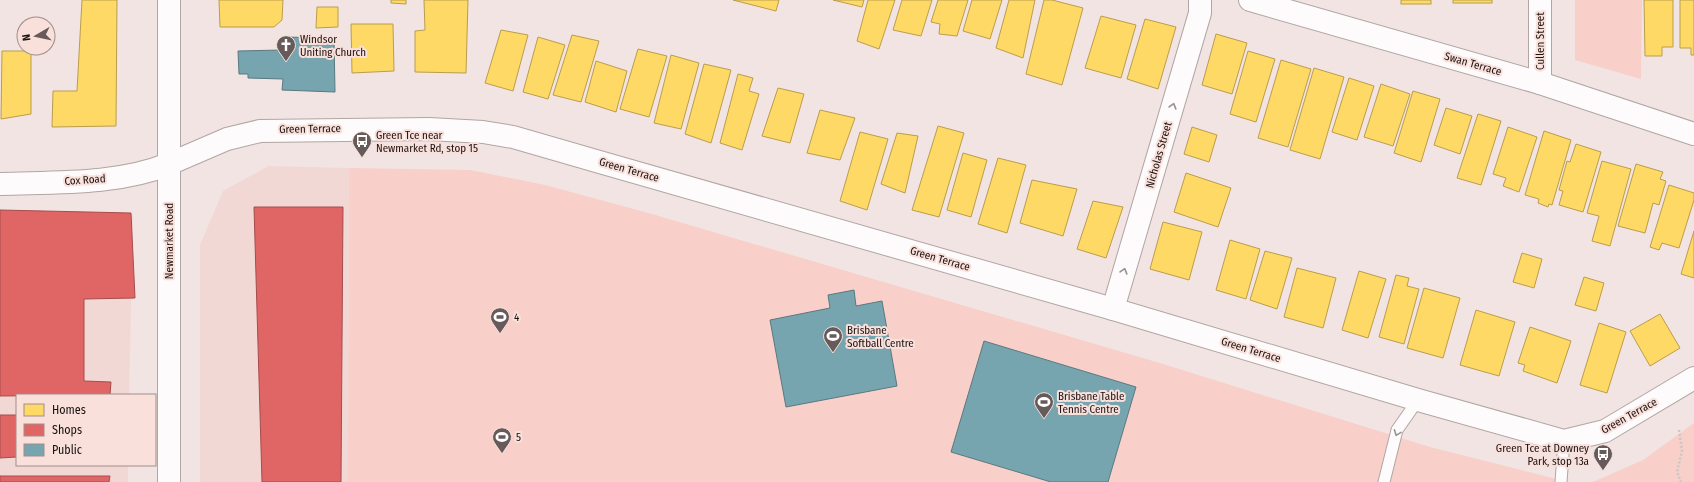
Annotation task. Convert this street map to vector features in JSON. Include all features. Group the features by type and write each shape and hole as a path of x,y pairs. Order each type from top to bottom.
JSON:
{"street":[{"name":"Newmarket Road","path":"169,0 169,482"},
{"name":"Nicholas Street","path":"1113,309 1200,13 1200,0"},
{"name":"Swan Terrace","path":"1250,0 1540,83 1694,134"},
{"name":"Cullen Street","path":"1540,0 1540,83"},
{"name":"Green Terrace","path":"168,164 227,139 260,131 429,129 483,132 513,138 603,163 1113,309 1418,400 1564,441 1605,432 1694,378"},
{"name":"Cox Road","path":"0,184 126,177 153,170 168,164"}],"lane":[{"path":"1384,482 1397,430 1418,400"},
{"path":"1561,482 1564,441"}],"path":[{"path":"1679,430 1682,451 1677,472 1681,482"}],"shaded area":[{"path":"1575,0 1642,0 1641,79 1575,60"},
{"path":"269,166 349,168 348,482 200,482 200,245 223,191"},
{"path":"349,168 470,170 545,185 652,214 1163,364 1430,447 1568,482 348,482"},
{"path":"133,215 129,394 16,394 16,466 128,466 128,482 0,482 0,216"},
{"path":"1694,423 1694,482 1593,482 1643,460"}],"building: Homes":[{"path":"82,0 117,0 116,126 52,127 53,91 77,91"},
{"path":"219,0 283,0 282,20 274,27 220,27"},
{"path":"391,0 406,0 406,4 391,3"},
{"path":"424,0 468,0 466,73 415,72 415,31 425,30"},
{"path":"733,0 779,0 776,11"},
{"path":"833,0 864,0 862,7"},
{"path":"868,0 895,0 879,49 857,41"},
{"path":"902,0 932,0 921,36 893,30"},
{"path":"938,0 968,0 957,36 939,34 940,24 931,22"},
{"path":"972,0 1002,0 990,39 963,31"},
{"path":"1009,0 1035,0 1023,58 996,48"},
{"path":"1044,0 1052,0 1083,8 1062,85 1026,74"},
{"path":"1401,0 1431,0 1431,4 1401,4"},
{"path":"1453,0 1492,0 1492,3 1453,3"},
{"path":"1644,0 1673,0 1673,47 1662,47 1662,56 1645,56"},
{"path":"1680,0 1694,0 1694,55 1691,55 1691,48 1680,48"},
{"path":"317,7 338,7 338,27 316,28"},
{"path":"1101,16 1136,25 1121,78 1085,68"},
{"path":"1145,19 1176,27 1158,89 1127,79"},
{"path":"351,24 393,24 394,71 352,73"},
{"path":"501,30 528,35 513,91 485,83"},
{"path":"1216,34 1247,43 1232,94 1202,85"},
{"path":"572,35 599,41 581,102 553,95"},
{"path":"538,37 565,45 548,99 523,92"},
{"path":"638,49 667,56 649,117 620,109"},
{"path":"2,51 16,51 16,56 31,56 31,114 1,119"},
{"path":"1248,51 1275,59 1256,122 1230,114"},
{"path":"671,55 699,63 681,129 654,123"},
{"path":"1281,60 1311,69 1288,147 1258,138"},
{"path":"596,61 627,71 616,112 585,102"},
{"path":"704,64 731,70 711,143 685,134"},
{"path":"1314,68 1344,77 1320,159 1290,150"},
{"path":"738,74 753,78 749,91 759,94 742,150 720,143"},
{"path":"1349,78 1374,86 1357,140 1332,132"},
{"path":"1381,84 1410,94 1393,146 1364,137"},
{"path":"778,88 804,94 790,143 762,136"},
{"path":"1413,91 1440,99 1421,162 1394,153"},
{"path":"1446,108 1472,116 1460,154 1434,145"},
{"path":"820,110 855,118 840,160 807,153"},
{"path":"1478,114 1501,121 1481,185 1457,178"},
{"path":"938,126 964,133 939,217 912,210"},
{"path":"1192,127 1217,135 1209,162 1184,154"},
{"path":"1508,127 1537,137 1519,192 1503,186 1506,178 1493,174"},
{"path":"1544,131 1571,140 1552,205 1549,204 1548,207 1538,203 1539,199 1525,195"},
{"path":"860,132 888,139 867,210 840,201"},
{"path":"897,133 918,136 905,193 881,184"},
{"path":"1576,144 1601,152 1583,212 1559,205 1563,191 1559,190 1567,161 1570,162"},
{"path":"963,153 987,160 971,217 947,210"},
{"path":"998,158 1026,165 1007,233 978,224"},
{"path":"1602,161 1631,169 1610,246 1592,241 1599,216 1587,213"},
{"path":"1636,164 1663,172 1660,179 1666,181 1659,205 1653,203 1645,233 1618,226"},
{"path":"1186,173 1231,188 1218,227 1174,212"},
{"path":"1032,180 1077,189 1063,236 1020,223"},
{"path":"1669,185 1694,193 1694,200 1679,248 1662,243 1659,250 1650,247"},
{"path":"1093,201 1123,207 1106,258 1077,249"},
{"path":"1163,222 1202,232 1189,280 1150,269"},
{"path":"1694,231 1694,278 1681,274"},
{"path":"1230,240 1260,249 1246,299 1216,290"},
{"path":"1265,251 1292,258 1277,309 1250,300"},
{"path":"1522,253 1542,259 1534,288 1513,282"},
{"path":"1297,268 1336,278 1323,328 1284,317"},
{"path":"1359,271 1386,279 1368,338 1342,330"},
{"path":"1396,275 1409,278 1407,286 1419,289 1404,344 1379,337"},
{"path":"1584,277 1604,283 1596,311 1575,305"},
{"path":"1424,288 1460,298 1443,358 1407,348"},
{"path":"1476,310 1515,322 1499,376 1460,365"},
{"path":"1660,314 1680,348 1650,366 1630,331"},
{"path":"1599,323 1626,332 1607,393 1580,385"},
{"path":"1530,327 1571,341 1557,383 1523,371 1525,365 1518,363"}],"building: Shops":[{"path":"254,207 343,207 341,482 262,482"},
{"path":"0,210 131,213 135,298 84,299 84,381 111,382 110,394 16,394 16,396 0,396"},
{"path":"0,415 16,415 16,457 0,458"},
{"path":"0,476 110,476 109,482 0,482"}],"building: Public":[{"name":"Windsor Uniting Church","path":"283,37 334,38 335,92 282,90 283,79 248,78 248,74 239,74 238,51 282,50"},
{"name":"Brisbane Softball Centre","path":"854,290 856,306 882,301 897,386 786,407 770,320 830,308 828,295"},
{"name":"Brisbane Table Tennis Centre","path":"984,341 1136,387 1108,482 1051,482 951,452"}],"place":[{"name":"Windsor Uniting Church","path":"286,62"},
{"name":"Green Tce near Newmarket Rd, stop 15","path":"362,158"},
{"name":"4","path":"500,334"},
{"name":"Brisbane Softball Centre","path":"833,353"},
{"name":"Brisbane Table Tennis Centre","path":"1044,419"},
{"name":"5","path":"502,454"},
{"name":"Green Tce at Downey Park, stop 13a","path":"1603,471"}]}
